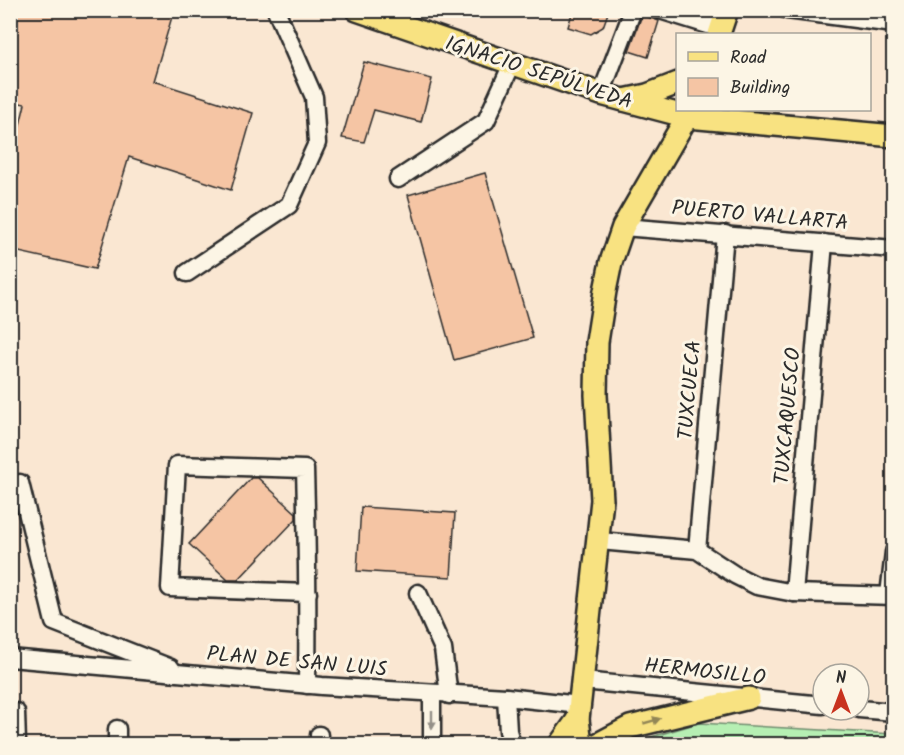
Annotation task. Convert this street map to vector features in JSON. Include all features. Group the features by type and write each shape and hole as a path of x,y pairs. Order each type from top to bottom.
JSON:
{"main road":[{"name":"IGNACIO SEPÚLVEDA","path":"357,10 622,101 676,111"},
{"path":"622,101 647,95 676,84"},
{"name":"IGNACIO SEPÚLVEDA","path":"689,113 894,136"},
{"path":"581,744 579,712 600,541 602,500 596,395 597,342 611,262 623,227 689,113"},
{"path":"598,744 630,727 748,698"},
{"path":"560,744 579,712"}],"street":[{"path":"187,273 289,205 317,143 314,97 276,10"},
{"path":"601,94 626,39 633,10"},
{"path":"660,10 723,25"},
{"path":"787,10 854,15 894,24"},
{"path":"398,179 486,121 512,64"},
{"name":"PUERTO VALLARTA","path":"623,227 894,249"},
{"name":"TUXCUECA","path":"697,550 725,234"},
{"name":"TUXCAQUESCO","path":"794,593 824,243"},
{"path":"307,685 308,592 305,469 177,465 170,588 308,592"},
{"path":"20,483 54,622 186,674"},
{"path":"600,541 697,550 758,586 794,593 891,596 894,552"},
{"path":"418,593 443,649 449,695"},
{"name":"PLAN DE SAN LUIS","path":"10,658 432,695 506,697 579,712"},
{"name":"HERMOSILLO","path":"583,681 811,704"},
{"path":"432,695 432,744"},
{"path":"506,697 508,731 512,744"},
{"path":"871,710 894,712"},
{"path":"16,712 17,744"}],"green space":[{"path":"698,723 893,734 893,744 628,744"}],"building":[{"path":"10,10 174,10 153,81 253,113 231,190 129,157 95,269 10,250 10,166 25,104 10,101"},
{"path":"573,10 609,10 603,27 591,34 568,27"},
{"path":"642,15 659,21 648,57 629,51"},
{"path":"364,62 432,79 421,122 374,110 364,142 342,138"},
{"path":"485,173 533,338 454,360 408,195"},
{"path":"251,478 258,478 296,513 296,519 238,580 228,580 189,544"},
{"path":"361,507 455,513 451,577 357,571"}]}
